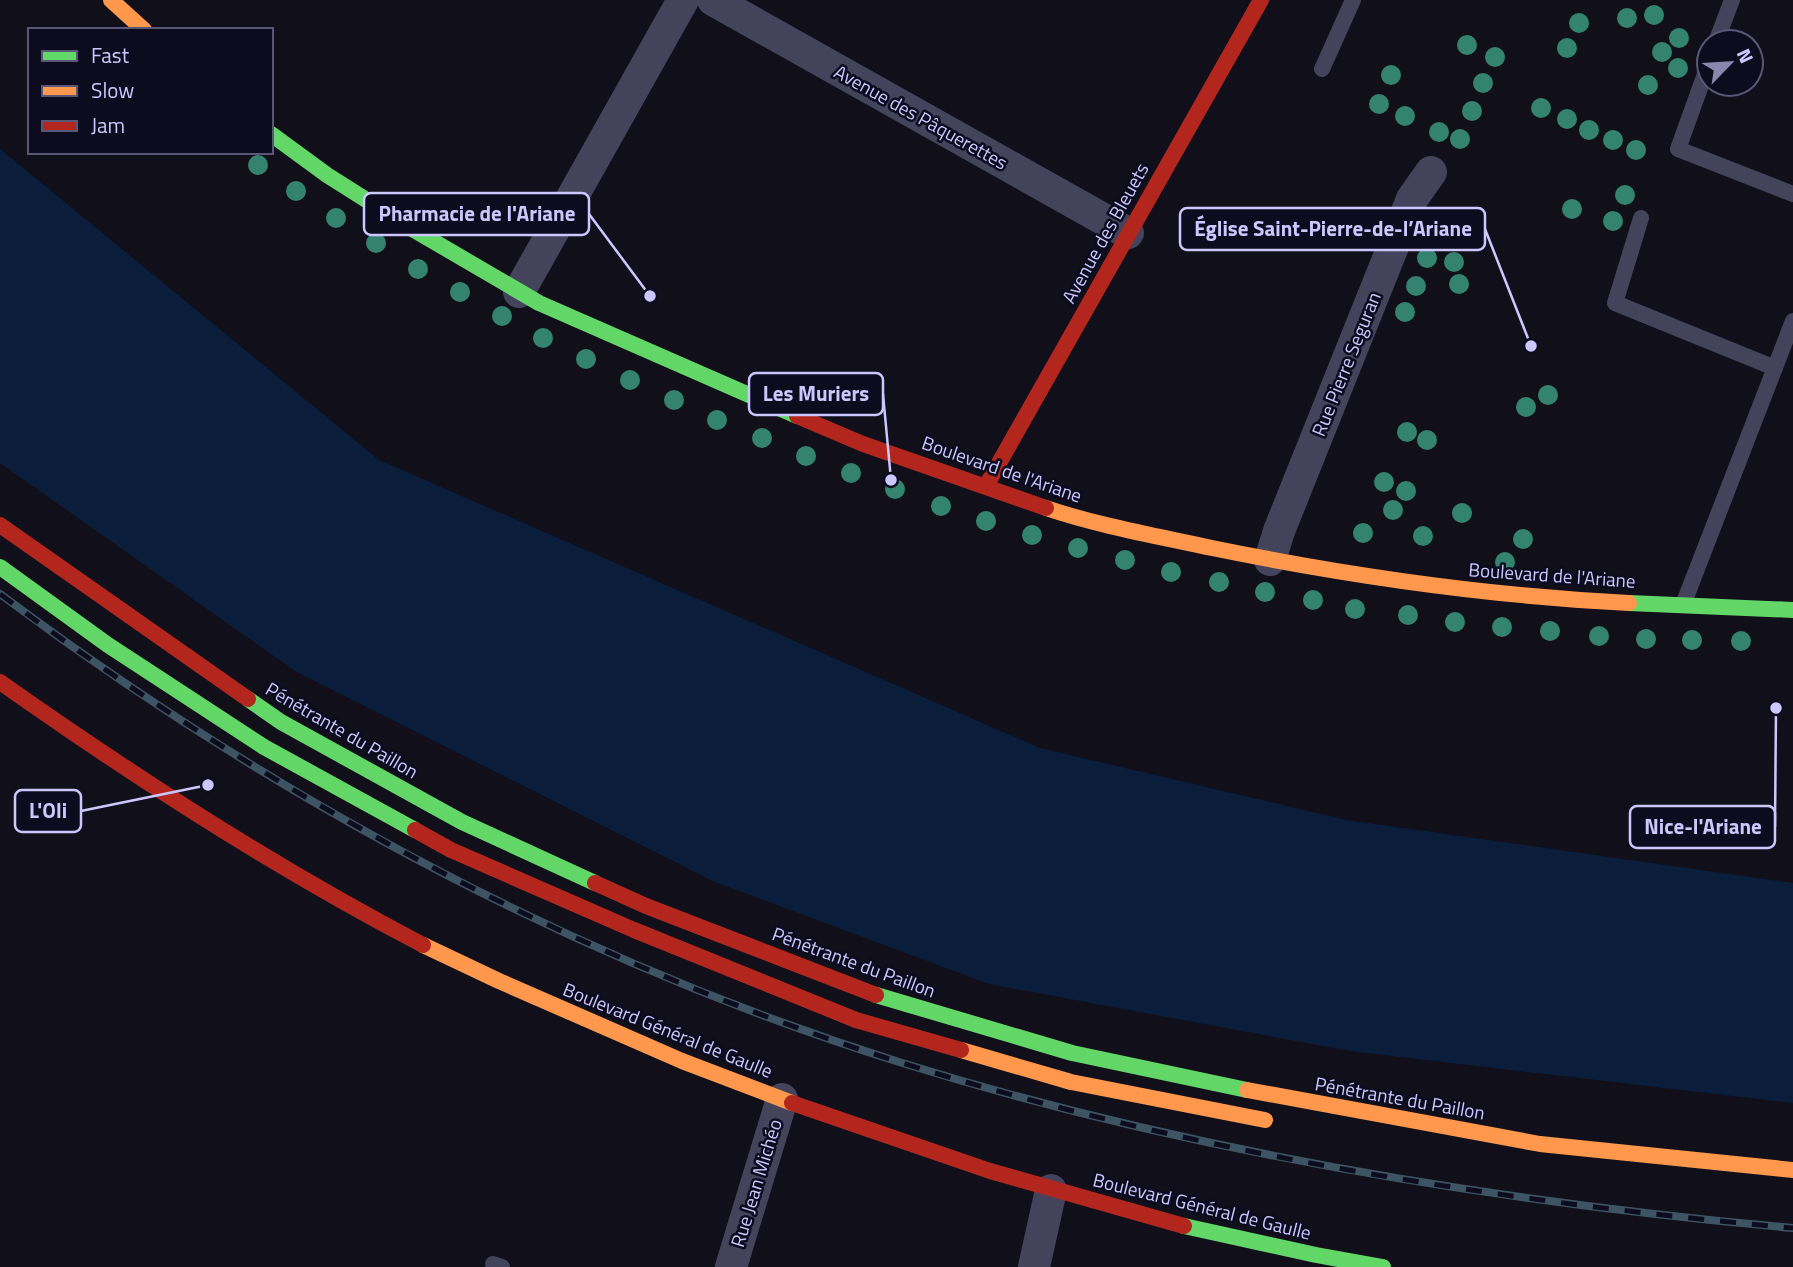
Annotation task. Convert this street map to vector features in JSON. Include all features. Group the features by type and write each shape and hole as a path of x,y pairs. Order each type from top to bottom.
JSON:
{"street":[{"path":"111,0 142,28"},
{"path":"519,292 683,0"},
{"name":"Avenue des Pâquerettes","path":"713,0 1128,233"},
{"name":"Avenue des Bleuets","path":"986,486 1261,0"},
{"name":"Boulevard de l'Ariane","path":"273,135 339,183 539,303 863,444 1066,514 1270,560 1459,589 1572,600 1793,610"},
{"name":"Rue Pierre Seguran","path":"1270,560 1279,531 1412,200 1431,172"},
{"name":"Pénétrante du Paillon","path":"0,525 281,722 462,822 646,906 866,992 1072,1053 1307,1102 1540,1144 1793,1170"},
{"path":"0,567 108,645 264,747 451,850 500,872 634,930 856,1020 1071,1082 1277,1123"},
{"name":"Boulevard Général de Gaulle","path":"0,682 90,746 294,874 414,941 516,989 739,1084 1051,1191 1220,1235 1383,1267"},
{"name":"Rue Jean Michéo","path":"731,1267 782,1099"},
{"path":"1034,1267 1051,1191"}],"lane":[{"path":"1322,69 1353,0"},
{"path":"1721,28 1732,0"},
{"path":"1696,98 1678,149 1793,194"},
{"path":"1641,218 1615,303 1775,368"},
{"path":"1683,605 1793,321"}],"water":[{"path":"0,149 379,460 1040,748 1346,820 1793,883 1793,1103 1350,1051 989,984 715,882 295,671 0,463"}],"railway":[{"path":"0,594 103,668 210,738 318,804 430,866 543,923 778,1021 899,1062 1008,1094 1229,1147 1454,1187 1680,1217 1793,1228"}],"traffic: fast":[{"path":"273,135 327,175 409,227 539,303 797,416"},
{"path":"0,567 108,645 264,747 415,830"},
{"path":"1629,603 1793,610"},
{"path":"248,699 281,722 462,822 595,883"},
{"path":"876,995 1072,1053 1247,1090"},
{"path":"1184,1226 1383,1267"}],"traffic: slow":[{"path":"111,0 142,28"},
{"path":"1046,508 1128,530 1315,567 1472,590 1629,603"},
{"path":"423,945 682,1061 792,1103"},
{"path":"961,1050 1071,1082 1265,1120"},
{"path":"1247,1090 1540,1144 1793,1170"}],"traffic: jam":[{"path":"986,486 1261,0"},
{"path":"797,416 863,444 1046,508"},
{"path":"0,525 248,699"},
{"path":"0,682 207,821 314,885 423,945"},
{"path":"415,830 451,850 634,930 856,1020 961,1050"},
{"path":"595,883 646,906 876,995"},
{"path":"792,1103 990,1171 1184,1226"}],"place":[{"name":"Pharmacie de l'Ariane","path":"650,296"},
{"name":"Église Saint-Pierre-de-l’Ariane","path":"1531,346"},
{"name":"Les Muriers","path":"891,480"},
{"name":"Nice-l'Ariane","path":"1776,708"},
{"name":"L'Oli","path":"208,785"}]}
